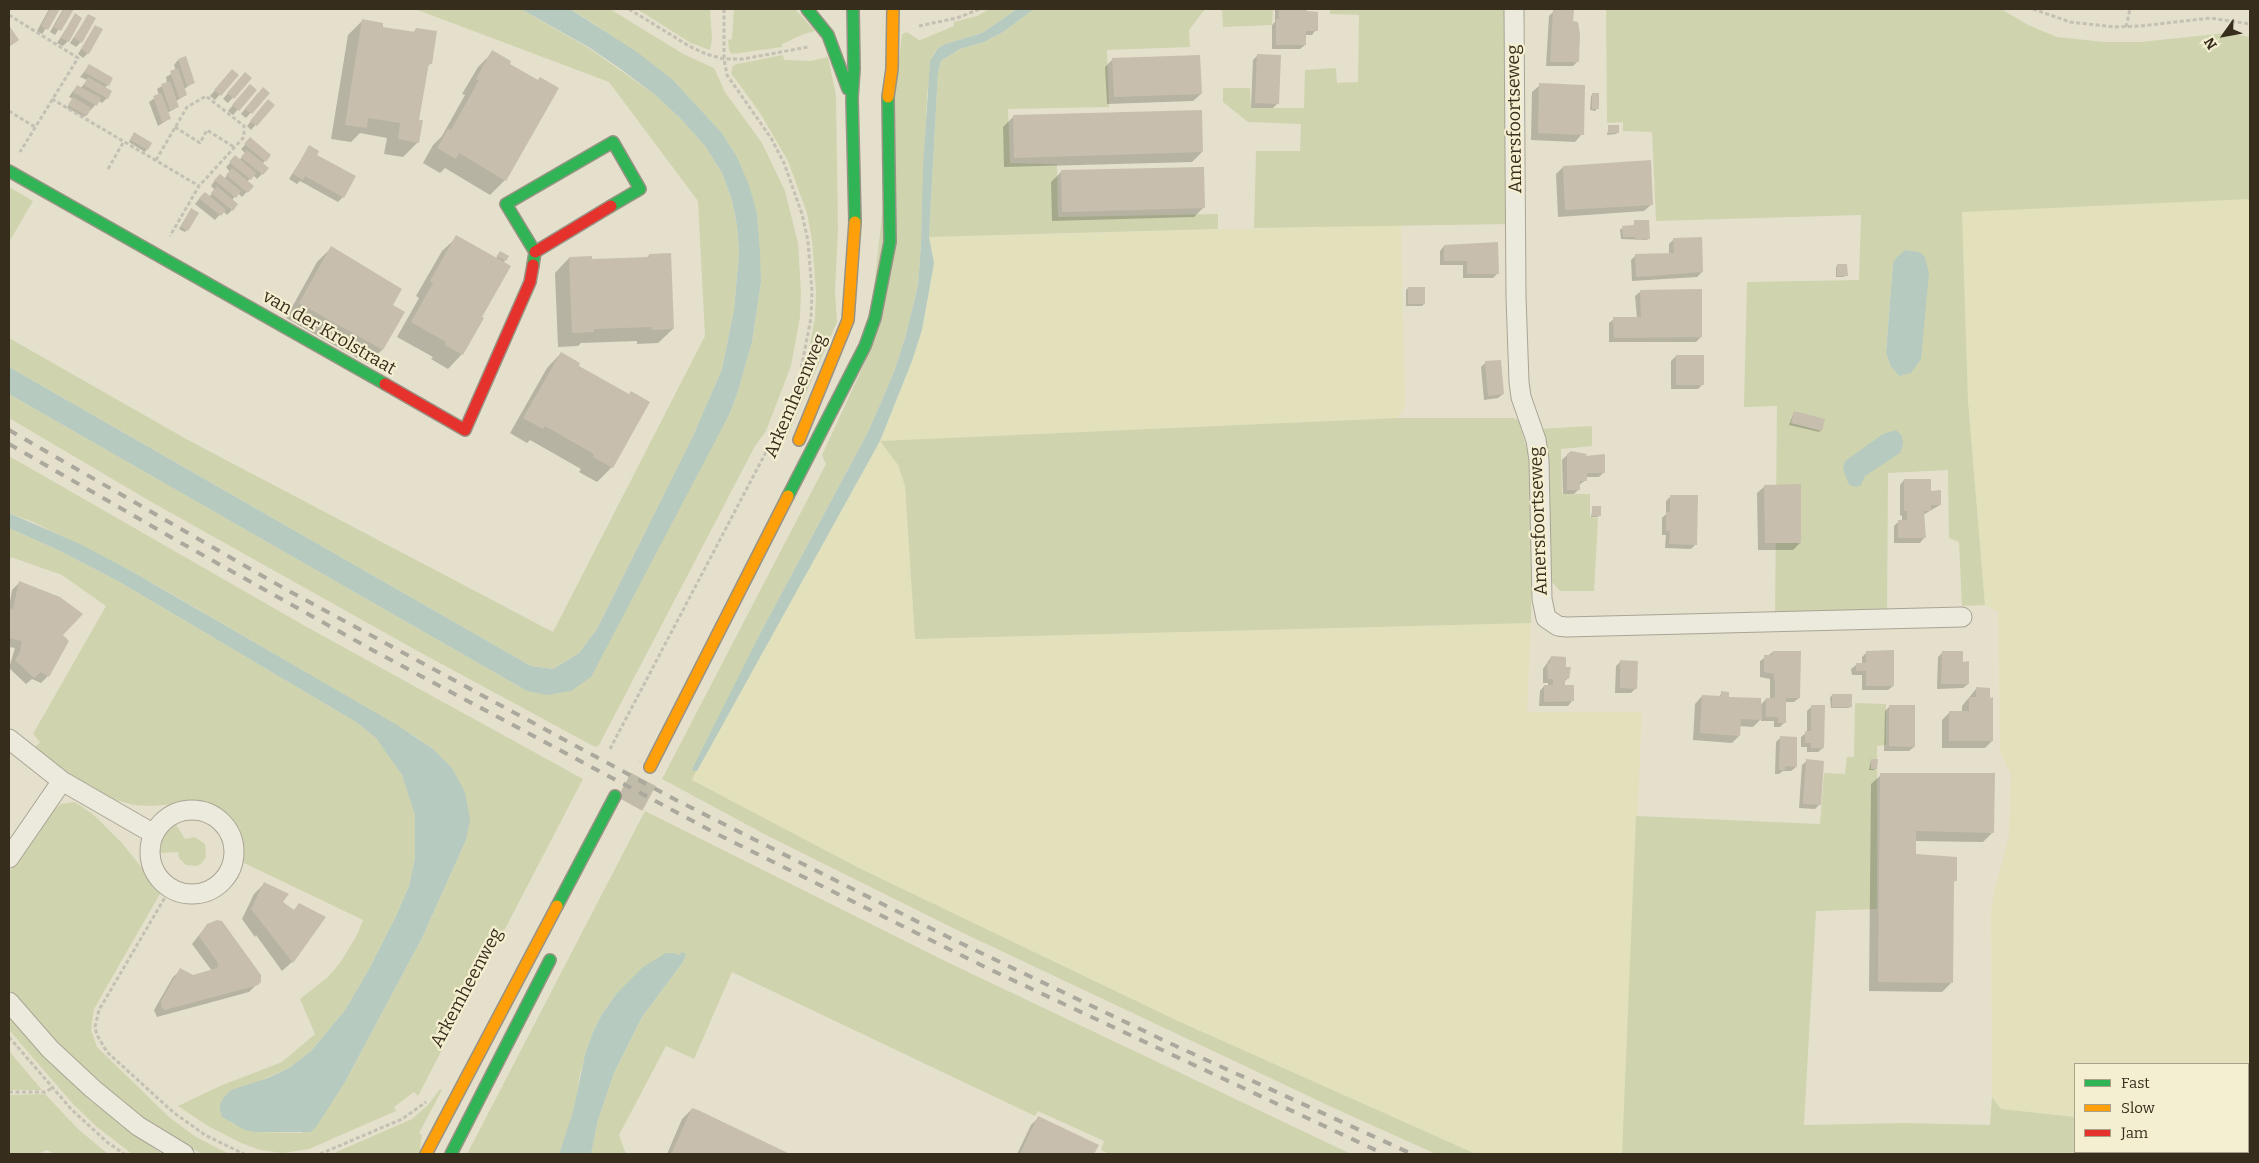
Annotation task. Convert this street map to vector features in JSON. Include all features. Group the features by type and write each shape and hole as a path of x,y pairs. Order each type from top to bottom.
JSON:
{"main road":[{"path":"807,9 828,35 840,74 852,98"},
{"name":"Arkemheenweg","path":"793,452 848,320 854,234 853,9"},
{"name":"Arkemheenweg","path":"650,767 865,346 875,318 890,242 888,89 892,69 893,9"},
{"name":"Arkemheenweg","path":"880,69 888,89"},
{"path":"613,142 640,189 535,252 506,204 613,142"},
{"name":"van der Krolstraat","path":"9,171 465,430 530,282 535,252"},
{"path":"426,1154 615,796"},
{"path":"451,1154 554,953"}],"street":[{"name":"Amersfoortseweg","path":"1514,9 1516,296 1519,382 1521,397 1536,440 1539,460 1542,599 1546,618 1558,626 1566,627 1962,617"},
{"path":"9,739 62,780 154,834"},
{"path":"9,858 62,780"},
{"path":"192,810 209,814 224,824 230,834 234,845 234,857 231,868 225,878 205,892 194,894 171,888 162,880 153,864 151,846 154,834 170,816 192,810"},
{"path":"9,1002 50,1048 93,1090 138,1126 184,1154"}],"path":[{"path":"629,9 689,46 724,59 735,60 808,47"},
{"path":"724,9 724,59"},
{"path":"919,26 957,18 980,9"},
{"path":"2033,9 2070,22 2126,27 2201,18 2250,24"},
{"path":"2126,27 2130,9"},
{"path":"9,15 78,58 18,156"},
{"name":"Arkemheenweg","path":"724,59 727,75 731,83 756,115 784,162 802,214 808,241 812,292 807,344 798,377"},
{"path":"156,160 187,107 206,96 244,126 244,137 199,186 159,256"},
{"path":"52,99 199,186"},
{"path":"9,111 35,127"},
{"path":"175,127 200,142 207,130 234,147"},
{"path":"108,169 124,141"},
{"name":"Arkemheenweg","path":"610,749 776,432"},
{"path":"171,888 99,1010 96,1026 97,1035 107,1052 172,1112 205,1135 244,1154"},
{"path":"9,1037 52,1088 94,1131 124,1154"},
{"path":"9,1092 45,1092 52,1088"},
{"path":"320,1154 402,1119 416,1111 431,1096"}],"shaded area":[{"path":"521,9 570,9 637,52 673,80 722,133 737,157 749,185 757,213 760,253 761,282 752,342 730,413 591,677 571,691 547,695 527,691 9,394 9,367 531,666 553,669 579,653 597,629 693,436 722,369 734,310 739,253 737,226 732,200 722,173 705,146 680,118 654,94 590,48"},
{"path":"1017,9 1034,9 1003,32 984,42 960,49 941,61 938,72 929,237 934,263 922,330 912,361 880,441 697,771 693,771 692,769 763,628 868,432 894,372 905,338 918,285 930,61 938,48 945,44 982,33"},
{"path":"2250,199 2250,1112 2249,1063 2074,1063 2074,1117 2001,1109 1992,1097 1991,911 2009,836 2011,775 2000,751 1998,612 1985,605 1968,401 1962,211"},
{"path":"1401,225 1405,407 1397,418 881,441 898,465 905,486 915,639 1531,623 1527,712 1642,712 1622,1154 1476,1154 1178,1021 859,868 691,780 880,441 912,361 922,330 934,263 929,237"},
{"path":"1905,250 1919,252 1925,257 1929,273 1921,359 1911,373 1899,376 1891,367 1886,353 1893,263"},
{"path":"1896,430 1902,436 1903,444 1900,453 1865,476 1861,485 1856,487 1849,485 1843,469 1845,461 1883,434"},
{"path":"9,513 80,544 133,572 397,725 432,748 452,768 465,792 470,819 466,840 422,938 345,1082 316,1127 310,1132 255,1132 245,1130 222,1117 220,1104 231,1090 268,1078 289,1068 311,1051 345,1010 368,971 409,886 415,858 415,815 402,775 376,738 356,722 118,581 58,550 9,528"},
{"path":"682,952 686,954 683,962 642,1017 614,1073 598,1120 591,1154 559,1154 573,1112 585,1055 602,1014 617,993 643,967 666,953 679,955"}],"green space":[{"path":"415,9 521,9 590,49 654,94 680,118 705,146 722,173 732,200 737,226 739,253 734,310 722,369 693,436 597,629 579,653 553,669 531,666 9,367 9,338 188,440 553,632 705,336 698,201 609,82"},
{"path":"570,9 610,9 685,55 714,68 725,92 762,143 785,191 798,243 801,292 800,317 791,366 766,431 755,446 599,745 595,747 414,649 148,500 9,418 9,394 527,691 571,691 730,413 752,342 761,282 757,213 737,157 722,133 673,80 593,23"},
{"path":"637,9 710,9 712,40 710,50 691,43"},
{"path":"734,9 795,9 815,31 782,44 782,47 732,54 729,50 728,40 732,39"},
{"path":"990,9 1017,9 982,33 945,44 938,48 933,55 927,95 918,285 905,338 894,372 868,432 763,628 692,780 859,868 1178,1021 1476,1154 1436,1154 1336,1109 959,931 770,837 662,779 826,464 822,455 866,360 902,34 907,32 919,40 923,39 954,26 954,22 977,16"},
{"path":"1034,9 1205,9 1189,30 1190,47 1107,50 1109,107 1008,109 1010,163 1057,164 1058,217 1218,214 1218,229 929,237 938,72 941,61 960,49 984,42 1003,32"},
{"path":"1222,9 1273,9 1272,25 1223,27"},
{"path":"1330,9 1509,9 1510,224 1254,228 1256,151 1300,151 1301,124 1248,122 1223,102 1223,88 1250,88 1251,108 1304,108 1305,70 1336,68 1337,83 1358,82 1359,15 1330,14"},
{"path":"1606,9 2001,9 2028,25 2057,37 2104,42 2141,42 2226,33 2250,37 2250,199 1962,212 1968,401 1985,605 1962,606 1959,542 1949,538 1948,470 1888,473 1887,609 1775,615 1777,406 1744,407 1747,282 1859,280 1861,215 1656,221 1652,132 1623,131 1623,122 1607,123","holes":["1893,263 1899,376 1891,367 1886,353"]},
{"path":"783,55 784,60 810,61 828,57 836,95 838,229 835,291 837,322 786,439 779,436 805,370 815,318 816,292 812,240 807,213 788,161 760,113 731,73 733,66 737,64"},
{"path":"9,187 33,201 9,242"},
{"path":"1397,418 1513,418 1518,420 1532,464 1531,623 915,639 905,486 898,465 880,441"},
{"path":"1592,426 1592,446 1561,449 1562,494 1590,494 1590,517 1598,518 1594,591 1560,591 1552,582 1547,569 1538,429"},
{"path":"9,456 305,626 583,779 418,1096 414,1092 394,1107 396,1111 309,1149 283,1153 260,1150 241,1143 208,1126 178,1106 220,1086 282,1062 315,1034 300,999 328,977 340,963 357,935 363,920 242,862 243,852 239,832 227,815 219,809 201,802 150,806 134,805 105,797 75,779 33,749 40,742 33,734 106,606 62,575 11,557 9,562 9,528 58,550 118,581 356,722 376,738 390,756 402,775 410,794 415,815 416,839 415,858 409,886 368,971 345,1010 311,1051 289,1068 224,1097 220,1111 222,1116 232,1123 255,1132 302,1133 345,1082 422,938 466,840 452,768 432,748 416,737 182,600 133,572 33,522 9,513"},
{"path":"1855,703 1886,704 1886,745 1877,746 1877,909 1816,911 1804,1125 1904,1123 1990,1125 1992,1097 2001,1109 2074,1117 2074,1153 2249,1153 2250,1112 2250,1154 1622,1154 1636,816 1820,824 1824,773 1845,774 1847,757 1854,757"},
{"path":"74,802 96,817 122,843 161,892 94,1009 91,1030 97,1047 169,1117 196,1137 229,1154 202,1154 167,1134 120,1101 56,1043 9,989 9,872 49,814 61,804"},
{"path":"645,811 947,962 1351,1154 1110,1154 1101,1150 1104,1141 1038,1111 1035,1116 732,972 694,1059 666,1046 619,1135 626,1154 591,1154 598,1120 614,1073 642,1017 683,962 680,955 617,993 602,1014 593,1032 580,1074 574,1112 559,1154 467,1154"},
{"path":"175,823 185,839 195,837 205,844 206,857 201,864 196,866 186,865 179,858 178,852 160,853 163,837"},
{"path":"9,1016 44,1056 91,1101 162,1154 132,1154 97,1127 74,1105 9,1030"},
{"path":"9,1051 42,1090 9,1090"},
{"path":"440,1089 442,1090 419,1133 422,1135 419,1154 332,1154 412,1119 428,1105"},
{"path":"45,1094 78,1129 108,1154 56,1154 46,1150 38,1154 9,1154 9,1095"}],"building":[{"path":"50,9 60,9 48,30 41,26"},
{"path":"64,9 74,9 61,31 54,27"},
{"path":"1279,9 1307,9 1307,11 1318,12 1318,31 1306,31 1306,45 1276,45 1276,19 1279,19"},
{"path":"1553,10 1574,10 1573,21 1578,22 1580,34 1579,62 1550,62"},
{"path":"75,13 82,18 69,42 61,38"},
{"path":"88,14 96,18 82,43 74,38"},
{"path":"362,19 383,23 383,27 415,32 416,28 437,31 432,64 429,63 419,120 423,120 419,143 398,139 400,123 368,118 367,128 345,125"},
{"path":"9,25 19,40 9,47"},
{"path":"95,25 103,29 89,54 81,49"},
{"path":"492,50 511,61 510,64 538,80 540,77 559,88 506,181 459,153 456,159 437,148 448,129 451,130 479,80 476,79"},
{"path":"1257,54 1281,55 1279,104 1255,103"},
{"path":"1200,55 1202,94 1114,97 1112,58"},
{"path":"186,56 195,83 187,86 178,59"},
{"path":"89,64 113,78 109,86 84,72"},
{"path":"178,68 187,95 179,98 170,71"},
{"path":"232,69 239,75 221,96 214,90"},
{"path":"245,72 252,78 234,99 227,93"},
{"path":"88,77 112,91 108,99 84,85"},
{"path":"170,81 179,107 170,110 161,84"},
{"path":"1539,83 1585,85 1584,135 1538,133"},
{"path":"250,84 257,90 239,111 232,105"},
{"path":"77,85 101,98 97,106 73,92"},
{"path":"263,87 270,93 252,114 245,109"},
{"path":"161,93 171,119 162,122 153,96"},
{"path":"1592,93 1599,93 1599,109 1592,109"},
{"path":"73,97 91,108 87,116 68,105"},
{"path":"268,99 275,105 257,126 250,121"},
{"path":"1202,110 1203,152 1014,158 1013,115"},
{"path":"1608,125 1619,125 1619,133 1608,133"},
{"path":"134,132 152,143 148,150 130,140"},
{"path":"250,137 271,155 266,162 244,144"},
{"path":"309,145 319,151 317,155 356,176 344,198 305,176 303,180 293,174"},
{"path":"247,150 269,168 263,175 241,157"},
{"path":"235,155 256,173 251,180 229,162"},
{"path":"1651,160 1653,205 1565,210 1563,166"},
{"path":"1204,167 1205,208 1062,212 1061,170"},
{"path":"232,168 254,186 248,193 226,175"},
{"path":"220,174 241,191 236,198 214,180"},
{"path":"217,186 238,204 233,211 211,193"},
{"path":"205,192 226,210 221,216 199,198"},
{"path":"191,208 199,213 188,231 181,227"},
{"path":"1634,220 1649,220 1650,239 1635,240 1635,237 1623,237 1622,226 1634,225"},
{"path":"456,235 511,266 463,355 445,345 446,342 411,322 433,283 430,281"},
{"path":"1702,237 1703,272 1636,277 1635,254 1674,253 1673,238"},
{"path":"1498,242 1499,274 1467,274 1467,261 1444,261 1444,245"},
{"path":"331,246 402,289 393,305 405,312 383,350 299,303"},
{"path":"500,251 509,256 506,261 497,256"},
{"path":"671,253 674,329 652,330 651,327 594,329 594,332 572,333 569,257 592,256 592,259 649,257 649,254"},
{"path":"1837,264 1847,264 1848,276 1837,276"},
{"path":"1408,287 1425,287 1425,304 1408,304"},
{"path":"1702,289 1702,337 1614,338 1613,317 1641,317 1640,290"},
{"path":"561,352 580,363 579,366 629,394 631,391 650,402 613,468 593,457 594,454 545,426 543,429 523,418"},
{"path":"1676,355 1704,355 1704,385 1676,385"},
{"path":"1501,360 1504,394 1488,396 1485,361"},
{"path":"1794,411 1825,419 1822,431 1791,423"},
{"path":"1571,451 1587,454 1586,456 1605,454 1605,473 1587,473 1587,481 1580,481 1580,490 1567,490 1567,454"},
{"path":"1904,479 1931,479 1931,491 1941,490 1941,505 1931,505 1931,511 1924,511 1926,538 1898,538 1898,520 1907,520 1907,511 1904,511"},
{"path":"1801,484 1801,543 1765,543 1764,485"},
{"path":"1670,495 1698,495 1697,545 1669,544 1670,531 1666,531 1666,512 1670,512"},
{"path":"1592,506 1601,506 1601,516 1592,516"},
{"path":"19,581 60,597 83,614 63,635 69,641 49,677 41,672 34,678 15,660 20,652 22,641 9,638 9,608 13,609"},
{"path":"1894,650 1894,686 1866,686 1866,671 1856,671 1856,663 1866,663 1866,651"},
{"path":"1773,651 1801,651 1800,698 1786,698 1786,723 1778,723 1778,717 1766,717 1766,698 1775,698 1775,685 1774,674 1764,672 1764,655 1773,655"},
{"path":"1942,651 1963,651 1963,662 1969,661 1969,684 1941,684"},
{"path":"1551,656 1566,657 1566,667 1571,667 1569,679 1565,679 1565,685 1574,685 1574,701 1544,702 1544,685 1553,685 1553,679 1548,679 1547,663 1550,663"},
{"path":"1620,660 1638,661 1637,689 1620,688"},
{"path":"1976,687 1990,688 1990,698 1993,697 1993,741 1949,741 1949,711 1969,711 1969,697 1976,697"},
{"path":"1721,691 1729,692 1729,697 1761,698 1762,720 1741,719 1740,736 1700,733 1702,695 1721,696"},
{"path":"1832,694 1852,694 1852,707 1832,707"},
{"path":"1811,705 1825,705 1824,748 1811,748 1811,743 1805,743 1805,731 1811,731"},
{"path":"1889,705 1915,705 1915,747 1889,746"},
{"path":"1780,736 1797,737 1797,767 1785,766 1785,770 1779,770"},
{"path":"1806,759 1824,761 1821,805 1803,804"},
{"path":"1871,759 1878,759 1877,769 1871,769"},
{"path":"1880,773 1995,773 1994,833 1916,831 1916,854 1957,857 1957,881 1954,881 1953,983 1878,982"},
{"path":"264,882 289,894 283,902 294,910 299,903 326,917 293,963 251,909"},
{"path":"217,920 222,921 261,975 261,982 258,985 165,1010 162,1008 161,1001 180,968 193,975 217,968 218,963 199,936 207,924"},
{"path":"692,1108 698,1110 790,1154 671,1154"},
{"path":"1038,1116 1099,1145 1094,1154 1020,1154"}],"tunnel":[{"path":"630,804 650,767"}],"railway":[{"path":"9,430 287,590 676,800 952,939 1165,1041 1412,1154"},
{"path":"9,444 376,652 719,835 987,968 1384,1154"}],"traffic: fast":[{"path":"807,9 828,35 848,89"},
{"path":"853,9 854,69 852,98 855,222"},
{"path":"788,496 865,346 875,318 890,242 888,97"},
{"path":"533,265 535,252 506,204 613,142 640,189 611,206"},
{"path":"9,171 385,384"},
{"path":"557,906 615,796"},
{"path":"451,1154 550,960"}],"traffic: slow":[{"path":"888,97 892,69 893,9"},
{"path":"799,440 848,320 855,222"},
{"path":"650,767 788,496"},
{"path":"426,1154 557,906"}],"traffic: jam":[{"path":"535,252 611,206"},
{"path":"385,384 465,430 530,282 533,265"}]}
